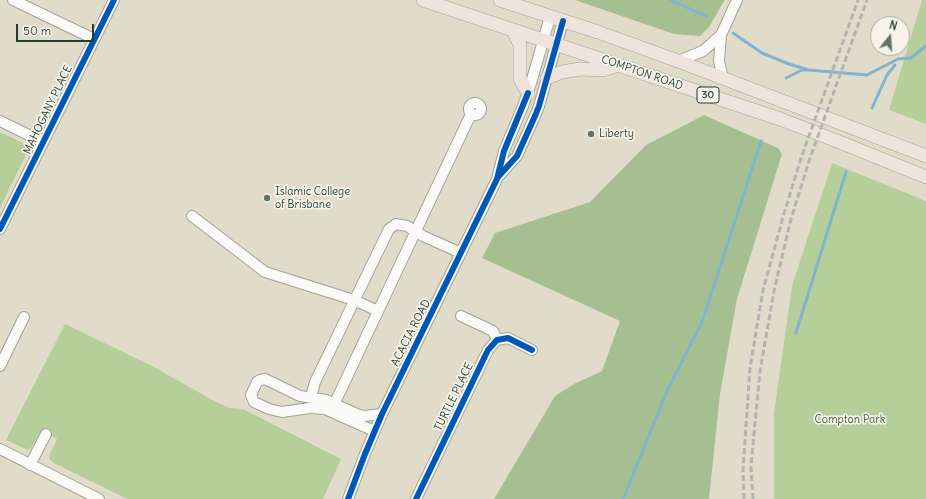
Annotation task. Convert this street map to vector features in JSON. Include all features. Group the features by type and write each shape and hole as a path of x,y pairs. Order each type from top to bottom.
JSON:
{"main road":[{"name":"COMPTON ROAD","path":"423,0 780,119 926,178"},
{"name":"COMPTON ROAD","path":"500,0 678,61 926,156"},
{"path":"513,30 519,42 520,79 528,93"},
{"path":"547,78 562,72 580,69 603,70 618,65"}],"street":[{"path":"13,0 94,39"},
{"name":"MAHOGANY PLACE","path":"0,229 114,0"},
{"path":"724,79 719,60 721,35 737,0"},
{"name":"ACACIA ROAD","path":"348,499 374,431 497,179 504,151 528,93 550,17"},
{"name":"ACACIA ROAD","path":"497,179 516,156 539,106 564,21"},
{"path":"678,61 703,51 721,35"},
{"path":"333,407 415,231 472,114"},
{"path":"0,121 43,142"},
{"path":"192,216 265,272 354,300 378,311"},
{"path":"311,397 315,382 389,229 400,224 407,226 423,236 461,253"},
{"path":"461,316 493,331 497,340 508,338 532,350"},
{"path":"0,366 24,317"},
{"name":"TURTLE PLACE","path":"416,499 488,350 497,340"},
{"path":"374,431 333,407 322,399 300,396 268,380 262,379 257,382 251,397 254,402 275,411 289,412 333,407 364,416 382,414"},
{"path":"30,465 46,434"},
{"path":"0,450 99,499"}],"green space":[{"path":"575,0 724,1 709,27 700,36 674,34"},
{"path":"922,0 926,0 926,124 889,110 905,56 910,56 910,40"},
{"path":"704,115 778,148 782,154 737,299 720,394 709,499 494,499 555,396 574,384 602,371 620,321 482,258 495,233 590,202 646,145"},
{"path":"0,132 23,143 28,151 0,208"},
{"name":"Compton Park","path":"832,163 926,201 926,499 774,499 774,413 792,286"},
{"path":"65,324 152,366 216,402 230,408 243,409 341,459 323,499 127,499 54,463 49,459 57,439 41,431 31,448 28,450 6,440"}],"waterway":[{"path":"671,0 707,17"},
{"path":"733,33 762,53 789,64 809,70 867,75 898,59 911,58 926,46"},
{"path":"872,108 887,75 895,65"},
{"path":"786,78 802,70 806,70"},
{"path":"623,499 667,391 702,322 761,141"},
{"path":"796,333 846,172"}],"railway":[{"path":"744,499 743,470 750,368 763,290 801,158 858,0"},
{"path":"753,499 751,466 760,371 774,291 791,219 809,161 867,0"}],"cycle path":[{"path":"0,229 114,0"},
{"path":"498,177 517,156 535,116 563,21"},
{"path":"348,499 382,414 497,179 504,151 528,93"},
{"path":"416,499 488,350 497,340 508,338 532,350"}],"place":[{"name":"Liberty","path":"591,134"},
{"name":"Islamic College of Brisbane","path":"267,198"}]}
